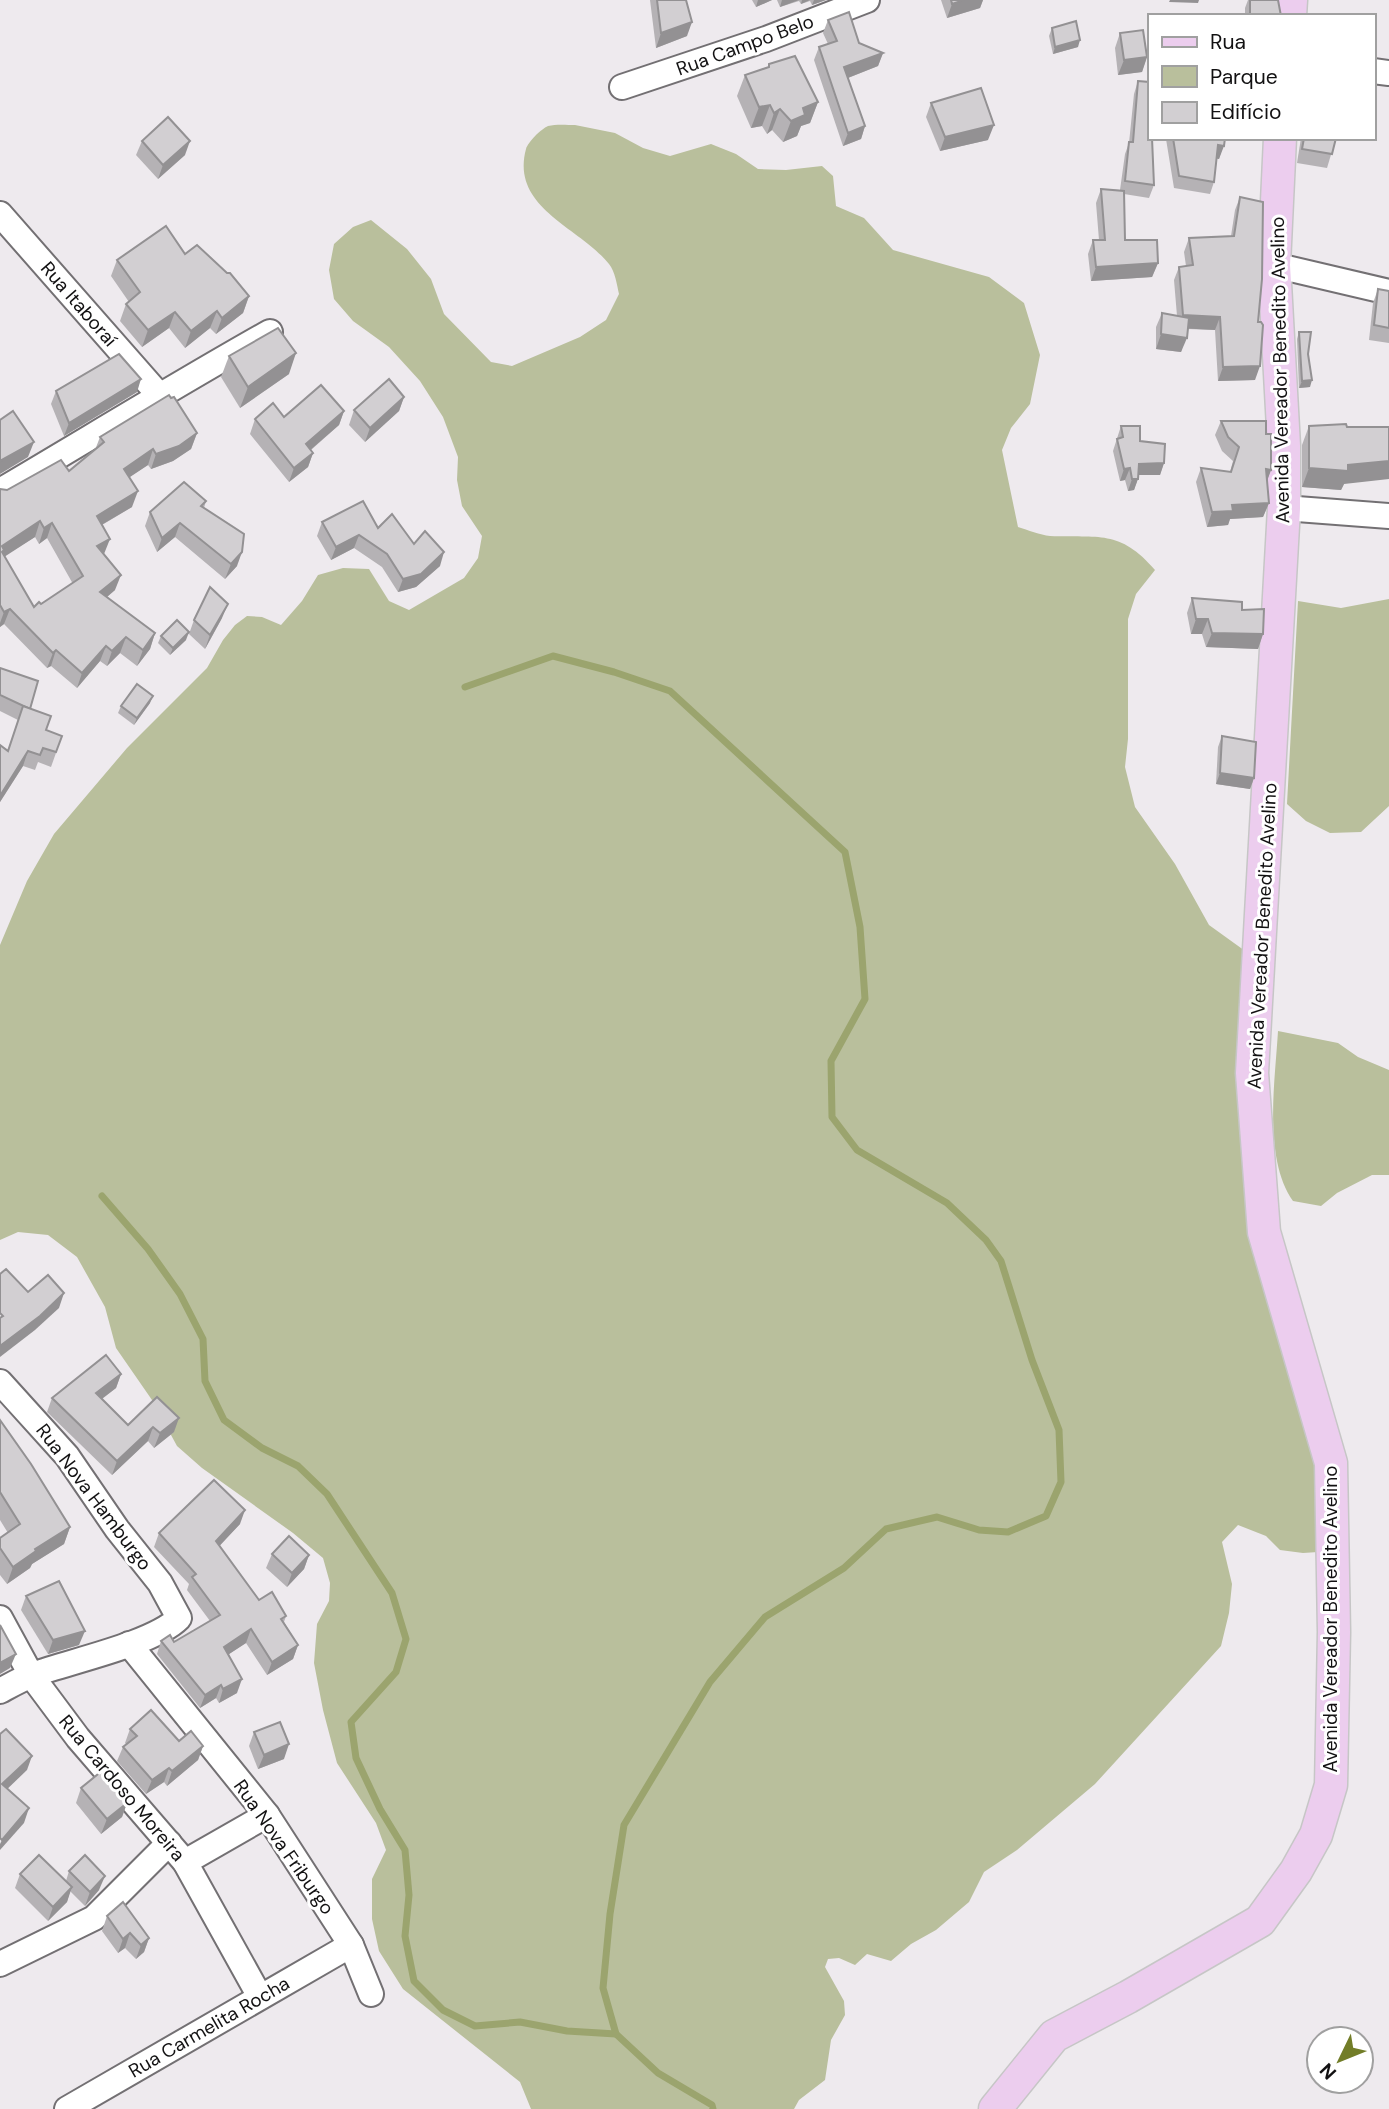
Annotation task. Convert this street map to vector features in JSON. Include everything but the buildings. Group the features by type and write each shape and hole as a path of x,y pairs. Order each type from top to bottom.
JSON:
{"main road":[{"name":"Avenida Vereador Benedito Avelino","path":"995,2109 1054,2036 1260,1921 1296,1871 1316,1835 1331,1784 1334,1632 1331,1462 1264,1232 1252,1073 1284,508 1284,446 1274,265 1280,140"}],"street":[{"name":"Rua Campo Belo","path":"622,87 741,47 867,0"},
{"name":"Rua Itaboraí","path":"0,214 159,395"},
{"path":"1274,265 1389,292"},
{"path":"0,491 270,332"},
{"path":"1284,508 1389,516"},
{"name":"Rua Nova Hamburgo","path":"0,1382 67,1456 117,1529 160,1583 178,1618 172,1625 129,1644"},
{"name":"Rua Cardoso Moreira","path":"0,1618 31,1675 78,1738 186,1862 260,1997"},
{"path":"0,1691 31,1675 129,1644"},
{"name":"Rua Nova Friburgo","path":"129,1644 267,1815 351,1945 371,1994"},
{"path":"186,1862 267,1815"},
{"path":"0,1964 93,1917 169,1843"},
{"name":"Rua Carmelita Rocha","path":"67,2109 351,1945"}],"green space":[{"path":"575,125 615,133 643,148 670,156 711,144 736,154 758,169 786,170 822,166 833,176 836,206 864,218 893,250 989,277 1024,303 1040,355 1030,404 1011,428 1002,450 1018,527 1046,535 1107,538 1131,548 1155,570 1136,594 1128,619 1128,739 1125,767 1135,807 1175,864 1209,925 1259,961 1252,1073 1333,1551 1303,1553 1280,1550 1266,1536 1238,1525 1222,1542 1232,1584 1229,1613 1221,1646 1095,1784 1017,1850 984,1872 969,1902 936,1930 911,1944 891,1961 867,1954 855,1965 839,1958 828,1959 825,1967 844,2001 845,2015 831,2040 825,2080 799,2100 794,2109 531,2109 520,2082 403,1989 379,1951 372,1919 372,1879 386,1850 376,1823 337,1763 314,1663 317,1624 329,1601 330,1583 323,1558 293,1533 202,1468 177,1446 152,1400 116,1348 105,1307 77,1257 48,1235 18,1232 0,1240 0,945 27,881 54,834 127,748 207,668 223,640 235,625 247,616 262,617 281,625 302,601 318,575 343,568 369,569 389,601 409,610 464,578 478,558 482,536 462,506 457,480 458,457 443,417 420,381 389,347 353,321 334,299 329,270 334,244 353,227 371,220 407,249 431,279 444,314 491,362 512,366 580,337 606,320 619,294 614,274 609,264 596,251 538,202 528,187 524,169 526,149 538,133 548,126"},
{"path":"1389,599 1389,806 1361,832 1330,833 1306,821 1287,804 1298,601 1341,608"},
{"path":"1278,1031 1338,1043 1358,1057 1389,1070 1389,1175 1372,1175 1337,1193 1321,1206 1293,1201 1284,1183 1274,1142"}],"waterway":[{"path":"465,687 553,656 614,672 670,691 845,852 860,927 865,999 831,1061 832,1117 857,1150 947,1203 986,1240 1001,1261 1032,1360 1059,1430 1061,1482 1046,1516 1008,1532 979,1530 937,1517 886,1529 844,1568 765,1617 710,1682 624,1825 610,1914 603,1988 616,2034 658,2073 712,2105 713,2109"},
{"path":"102,1196 148,1249 180,1294 203,1339 205,1381 224,1420 262,1448 298,1466 327,1494 392,1593 406,1639 396,1672 351,1722 356,1758 380,1809 405,1850 409,1895 405,1936 414,1981 443,2010 475,2026 520,2022 567,2031 616,2034"}]}
